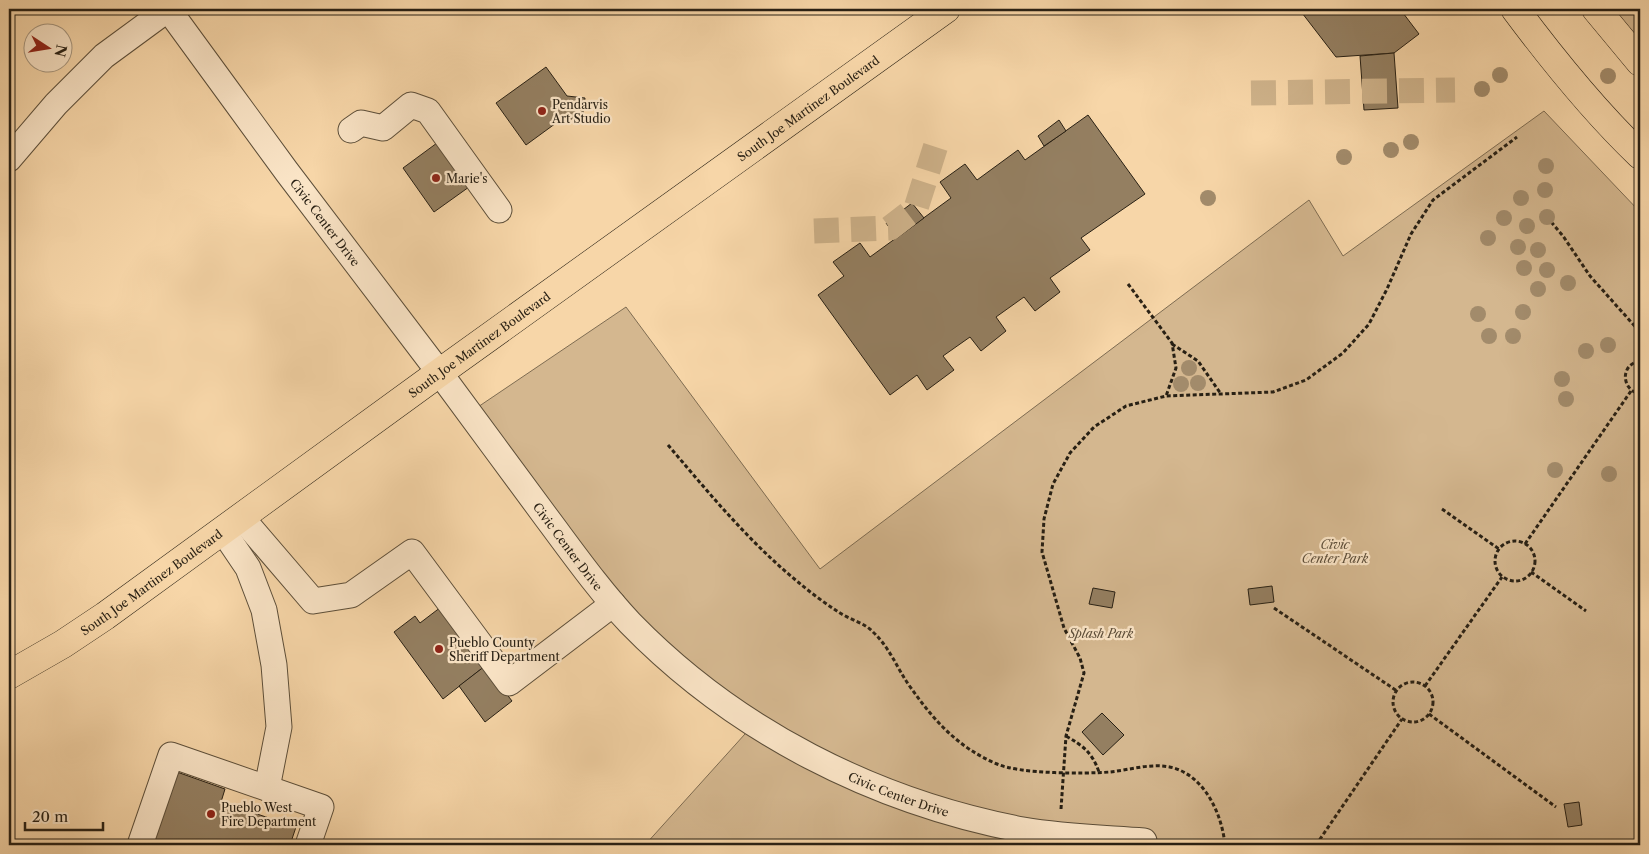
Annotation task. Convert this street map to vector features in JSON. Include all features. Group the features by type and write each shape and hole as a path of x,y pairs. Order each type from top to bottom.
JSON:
{"main road":[{"name":"South Joe Martinez Boulevard","path":"9,675 63,644 105,616 946,9"},
{"path":"1515,9 1564,72 1599,113 1640,156"},
{"path":"1596,9 1640,62"}],"street":[{"name":"Civic Center Drive","path":"168,9 290,175 440,373 582,567 630,623 711,694 802,753 859,780 930,806 1026,830 1144,843"},
{"path":"9,159 56,104 104,56 168,9"},
{"path":"351,130 361,124 383,128 411,105 428,111 499,210"},
{"path":"232,524 313,601 351,594 412,552 509,683 614,604"},
{"path":"232,524 264,610 274,665 279,727 267,788"},
{"path":"140,845 171,755 321,807 308,845"}],"path":[{"path":"1060,834 1066,736 1084,674 1080,658 1064,628 1042,552 1044,519 1053,484 1070,453 1094,427 1126,406 1166,396 1273,392 1306,380 1343,353 1368,324 1387,289 1411,234 1433,200 1517,137"},
{"path":"1547,217 1590,276 1640,332"},
{"path":"1128,284 1172,343 1198,361 1221,394"},
{"path":"1166,396 1176,368 1172,343"},
{"path":"1640,361 1632,364 1627,371 1626,381 1631,391 1640,394"},
{"path":"1525,544 1631,391"},
{"path":"668,445 729,517 797,582 841,614 872,630 890,651 910,687 948,732 968,750 999,765 1018,770 1098,772 1154,766 1174,768 1194,780 1214,804 1224,829 1225,845"},
{"path":"1442,510 1499,549"},
{"path":"1516,541 1525,544 1534,554 1534,565 1531,572 1523,579 1517,581 1511,581 1502,577 1495,565 1495,558 1499,549 1508,542 1516,541"},
{"path":"1531,572 1586,611"},
{"path":"1425,686 1502,577"},
{"path":"1274,608 1397,691"},
{"path":"1414,683 1425,686 1430,691 1433,701 1430,714 1415,722 1402,719 1394,706 1397,691 1407,684 1414,683"},
{"path":"1430,714 1556,807"},
{"path":"1316,845 1402,719"},
{"path":"1066,736 1085,747 1096,763 1098,772"}],"green space":[{"path":"1611,9 1640,9 1640,42"},
{"name":"Civic Center Park","path":"1544,111 1640,212 1640,845 645,845 754,724 669,659 469,413 626,307 820,569 1309,200 1343,256"}],"building":[{"path":"1299,9 1400,9 1419,34 1394,53 1336,57"},
{"path":"1394,53 1398,108 1364,110 1360,56"},
{"name":"Pendarvis Art Studio","path":"546,67 567,96 585,98 582,120 563,118 526,145 496,103"},
{"path":"1088,115 1145,194 1081,238 1090,250 1050,278 1060,292 1035,311 1024,297 996,317 1006,331 981,351 970,337 943,356 954,370 927,390 917,375 890,395 818,295 844,276 833,262 860,243 870,257 951,198 940,182 965,164 977,180 1018,150 1025,160"},
{"path":"1059,120 1066,131 1044,146 1038,136"},
{"name":"Marie's","path":"437,143 469,187 434,212 403,168"},
{"path":"912,203 924,218 897,238 886,223"},
{"path":"1272,586 1274,602 1250,605 1248,589"},
{"path":"1093,588 1115,592 1112,608 1089,604"},
{"name":"Pueblo County Sheriff Department","path":"441,607 485,666 443,699 394,632 415,616 420,623"},
{"path":"485,666 512,701 485,722 459,686"},
{"path":"1102,713 1124,735 1103,755 1082,732"},
{"name":"Pueblo West Fire Department","path":"177,772 225,789 221,802 296,827 290,845 152,845"},
{"path":"1579,802 1582,825 1568,827 1564,804"}],"tunnel":[{"path":"1251,93 1455,90"},
{"path":"814,231 890,228 916,208 937,142"}],"place":[{"name":"Pendarvis Art Studio","path":"542,111"},
{"name":"Marie's","path":"436,178"},
{"name":"Pueblo County Sheriff Department","path":"439,649"},
{"name":"Pueblo West Fire Department","path":"211,814"}],"park label":[{"name":"Splash Park","path":"1101,633"}]}
